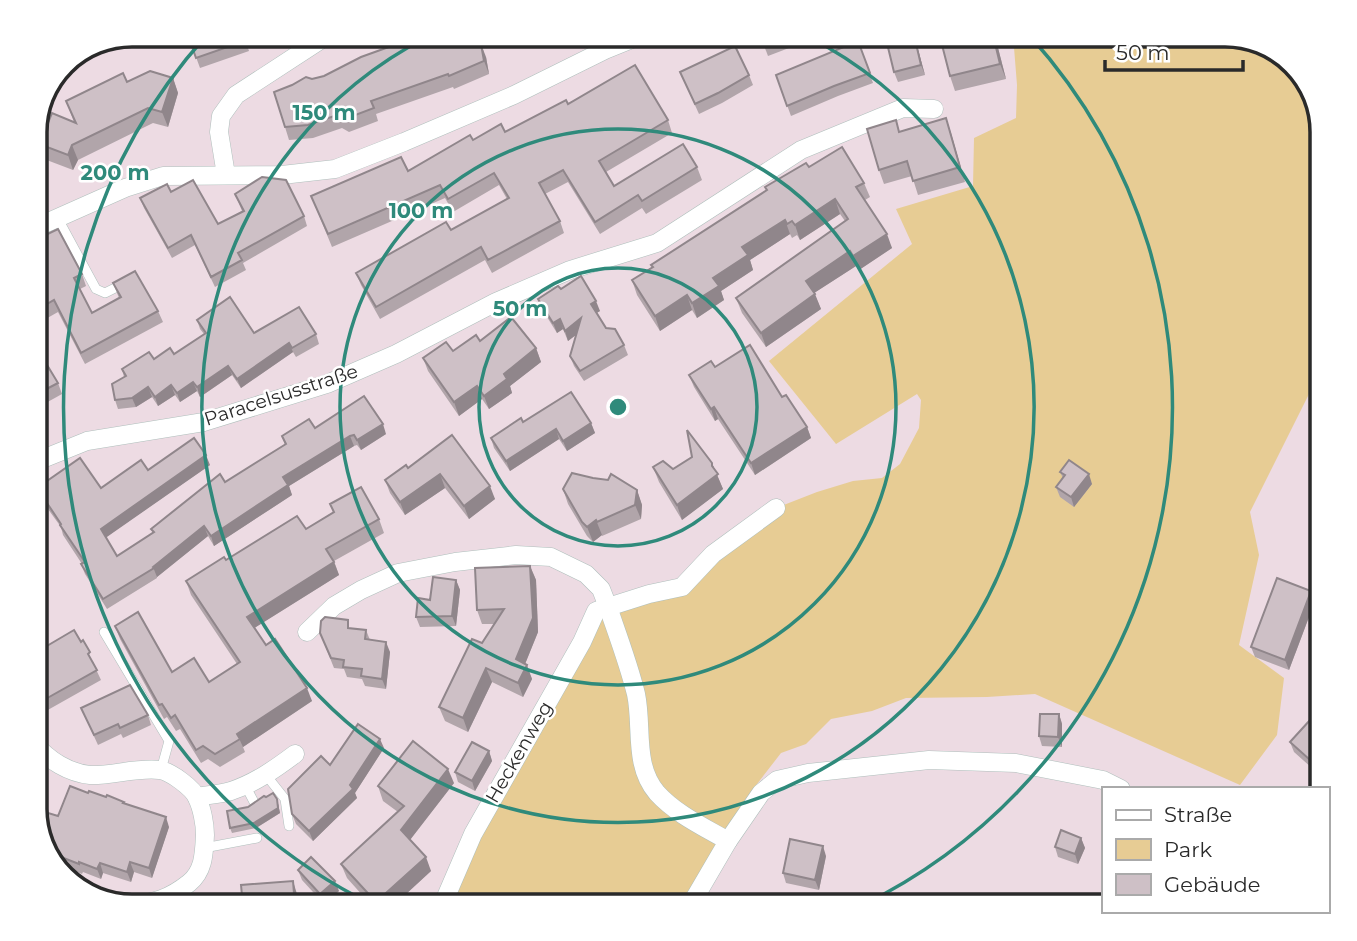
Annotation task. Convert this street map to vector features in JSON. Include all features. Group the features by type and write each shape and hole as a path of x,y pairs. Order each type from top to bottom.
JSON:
{"street":[{"path":"226,175 219,132 221,116 236,95 310,47"},
{"path":"47,222 125,188 163,176 282,175 335,169 514,95 612,47"},
{"name":"Paracelsusstraße","path":"47,457 86,441 204,422 327,384 396,354 496,302 570,270 657,243 801,150 903,108 934,109"},
{"path":"608,607 682,587 713,554 776,508"},
{"path":"307,632 334,606 398,573 455,562 516,555 551,557 586,574 601,589 625,655 637,698 640,750 646,772 656,791 675,808 728,841"},
{"name":"Heckenweg","path":"447,894 473,834 582,642 596,611 608,607"},
{"path":"47,754 64,768 90,775 161,770 180,780 197,797 205,829 204,860 194,879 173,894"},
{"path":"197,797 230,791 245,785 266,775 295,754"},
{"path":"697,894 728,841 761,793 778,780 808,773 929,760 1016,763 1103,780 1117,787"}],"lane":[{"path":"57,217 96,289 105,293 119,286"},
{"path":"104,632 169,741 161,770"},
{"path":"266,775 285,799 289,826"},
{"path":"245,785 254,802"},
{"path":"204,848 257,838"}],"green space":[{"path":"1014,47 1225,47 1247,50 1272,62 1292,80 1307,110 1310,132 1310,392 1250,512 1259,555 1239,645 1284,678 1277,735 1240,785 1035,694 906,698 872,711 831,719 806,744 781,753 750,793 747,808 700,894 448,894 596,611 682,587 776,508 853,481 882,478 900,464 919,428 921,400 917,394 836,444 769,361 912,244 896,209 973,186 974,138 1016,118"}],"building":[{"path":"192,47 228,47 196,58"},
{"path":"389,47 482,47 484,61 449,76 448,74 371,101 374,108 345,119 337,115 308,125 285,127 274,92 306,77 312,79 324,76 361,57"},
{"path":"735,47 749,75 695,104 680,72"},
{"path":"844,47 860,47 870,73 787,106 776,75"},
{"path":"888,47 917,47 921,65 894,72"},
{"path":"943,47 996,47 1000,64 950,76"},
{"path":"635,65 668,120 599,161 614,186 683,144 697,167 642,201 638,195 595,222 563,170 539,183 560,221 488,260 481,247 376,307 356,273 446,222 451,230 509,198 494,173 448,199 440,185 328,234 311,196 401,157 408,171 470,135 473,140 501,124 505,132 566,100 568,104"},
{"path":"150,71 173,78 162,112 148,108 72,145 68,155 47,147 47,126 52,113 76,123 66,101 123,73 127,82"},
{"path":"946,118 960,167 913,181 907,161 879,170 867,129 896,120 899,132"},
{"path":"842,147 864,183 856,187 887,234 853,256 850,251 806,281 815,294 761,333 736,298 848,219 835,199 795,225 792,221 787,224 785,220 742,247 748,255 713,278 719,286 692,303 687,295 655,316 632,280 767,190 765,187 806,163 809,167"},
{"path":"262,177 286,180 304,216 238,253 242,260 211,277 191,235 168,248 140,198 167,184 171,192 193,180 218,224 244,211 235,194"},
{"path":"58,229 82,274 74,278 92,313 121,297 113,283 135,271 158,311 81,353 54,300 47,304 47,234"},
{"path":"581,276 596,301 591,304 606,328 615,329 624,345 580,371 570,356 581,318 565,331 560,319 553,323 538,299"},
{"path":"230,297 254,333 299,307 316,334 292,348 289,343 237,379 228,366 197,387 193,382 177,393 171,385 155,397 148,387 132,398 115,400 112,384 126,376 122,369 149,352 154,359 170,348 174,354 206,333 197,320"},
{"path":"511,317 536,348 504,374 507,379 484,396 477,386 454,402 423,358 446,342 453,351 476,335 480,341"},
{"path":"750,345 782,397 786,395 807,427 751,463 689,375 711,361 715,367"},
{"path":"47,365 58,383 47,389"},
{"path":"571,392 591,423 563,441 556,429 506,461 491,438 521,418 523,422"},
{"path":"364,396 383,424 357,440 354,435 350,436 283,477 288,485 211,536 204,526 154,568 103,599 81,564 85,562 47,503 47,481 80,458 101,488 141,460 148,470 194,438 206,455 101,529 117,556 154,532 151,529 220,474 225,482 286,444 282,436 309,419 315,428"},
{"path":"687,430 718,474 677,505 653,467 663,461 673,469 692,457"},
{"path":"452,435 490,486 464,506 440,474 400,502 385,480 406,465 408,468"},
{"path":"1069,460 1089,474 1071,497 1056,487 1065,475 1060,472"},
{"path":"572,473 608,480 611,474 637,490 635,505 597,522 596,520 587,527 563,489"},
{"path":"361,487 379,519 326,549 334,562 247,617 266,645 275,639 307,688 237,734 240,739 215,754 203,746 196,750 175,715 171,718 162,704 159,705 115,626 138,612 172,672 194,658 209,682 240,662 186,581 297,516 306,529 334,512 330,504"},
{"path":"530,566 533,618 516,659 527,665 518,683 486,668 463,718 439,707 472,639 482,643 504,609 477,610 475,568"},
{"path":"433,577 456,580 452,616 416,617 418,598 430,600"},
{"path":"1277,578 1310,591 1285,660 1251,647"},
{"path":"325,617 348,620 348,628 366,630 365,639 386,642 382,679 361,676 362,669 343,667 344,660 331,658 320,633 321,621"},
{"path":"74,630 90,652 88,654 97,670 47,698 47,646"},
{"path":"130,685 148,715 120,728 118,724 94,735 81,708"},
{"path":"1040,714 1059,714 1058,737 1039,736"},
{"path":"1310,720 1310,760 1290,742"},
{"path":"358,724 380,739 350,785 353,789 309,831 292,814 288,789 321,756 330,765"},
{"path":"413,741 448,769 401,830 426,857 385,894 369,894 341,864 404,806 378,786"},
{"path":"472,742 489,751 472,781 455,772"},
{"path":"70,786 88,793 107,795 166,817 149,868 130,862 127,872 100,863 97,869 63,858 52,836 47,813 58,816"},
{"path":"273,793 278,808 254,823 230,828 227,811 248,807"},
{"path":"1061,830 1081,838 1075,854 1055,847"},
{"path":"790,839 823,846 815,880 783,873"},
{"path":"311,857 335,881 320,894 298,870"},
{"path":"293,881 294,894 242,894 241,885"}]}
